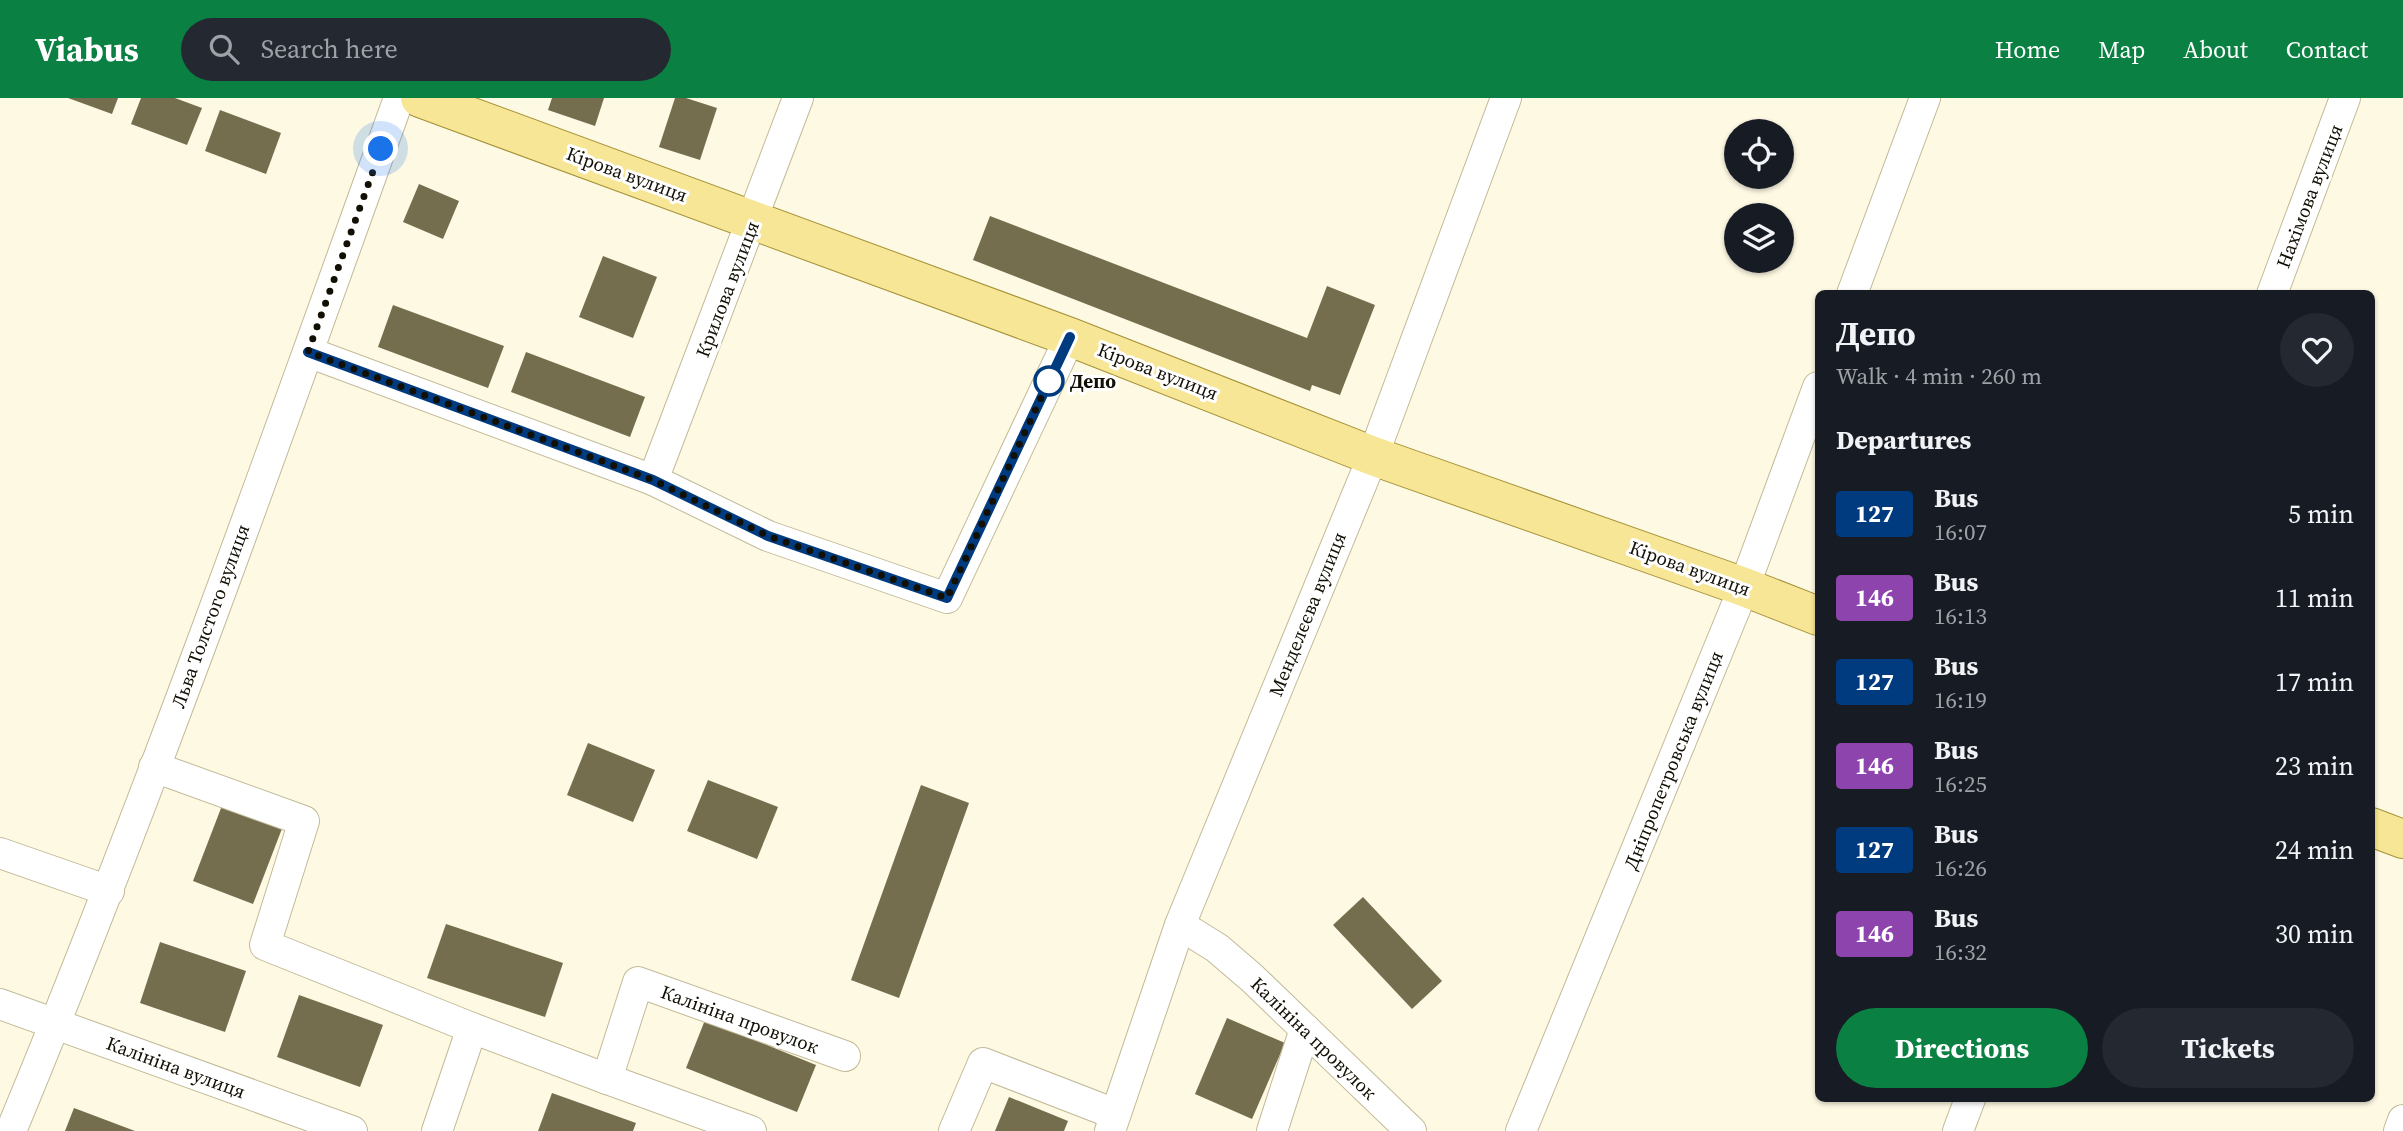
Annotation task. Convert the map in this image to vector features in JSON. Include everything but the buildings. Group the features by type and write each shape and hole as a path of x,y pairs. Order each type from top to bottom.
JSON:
{"main road":[{"name":"Кірова вулиця","path":"420,98 1070,337 1373,456 1744,587 1815,615"},
{"path":"2375,829 2403,839"}],"street":[{"name":"Льва Толстого вулиця","path":"11,1131 109,891 399,98"},
{"name":"Крилова вулиця","path":"653,480 798,98"},
{"name":"Менделєєва вулиця","path":"1113,1123 1180,925 1373,456 1506,98"},
{"path":"1853,290 1925,98"},
{"name":"Нахімова вулиця","path":"2273,290 2345,98"},
{"path":"308,352 653,480 768,536 947,598 1070,337"},
{"name":"Дніпропетровська вулиця","path":"1521,1131 1744,587 1815,395"},
{"path":"154,767 304,821 265,945 733,1128"},
{"path":"0,853 109,891"},
{"name":"Калініна провулок","path":"1180,925 1217,948 1410,1131"},
{"name":"Калініна провулок","path":"607,1079 638,982 845,1056"},
{"name":"Калініна вулиця","path":"0,1004 352,1131"},
{"path":"437,1131 472,1028"},
{"path":"1272,1131 1305,1029"},
{"path":"954,1131 983,1063 1113,1123"},
{"path":"1958,1131 1969,1102"},
{"path":"2399,1131 2403,1119"}],"bus line":[{"name":"127","path":"308,352 653,480 768,536 947,598 1070,337"}],"place":[{"name":"Депо","path":"1049,381"}],"route":[{"path":"381,149 308,352 653,480 768,536 947,598 1049,381"}]}
